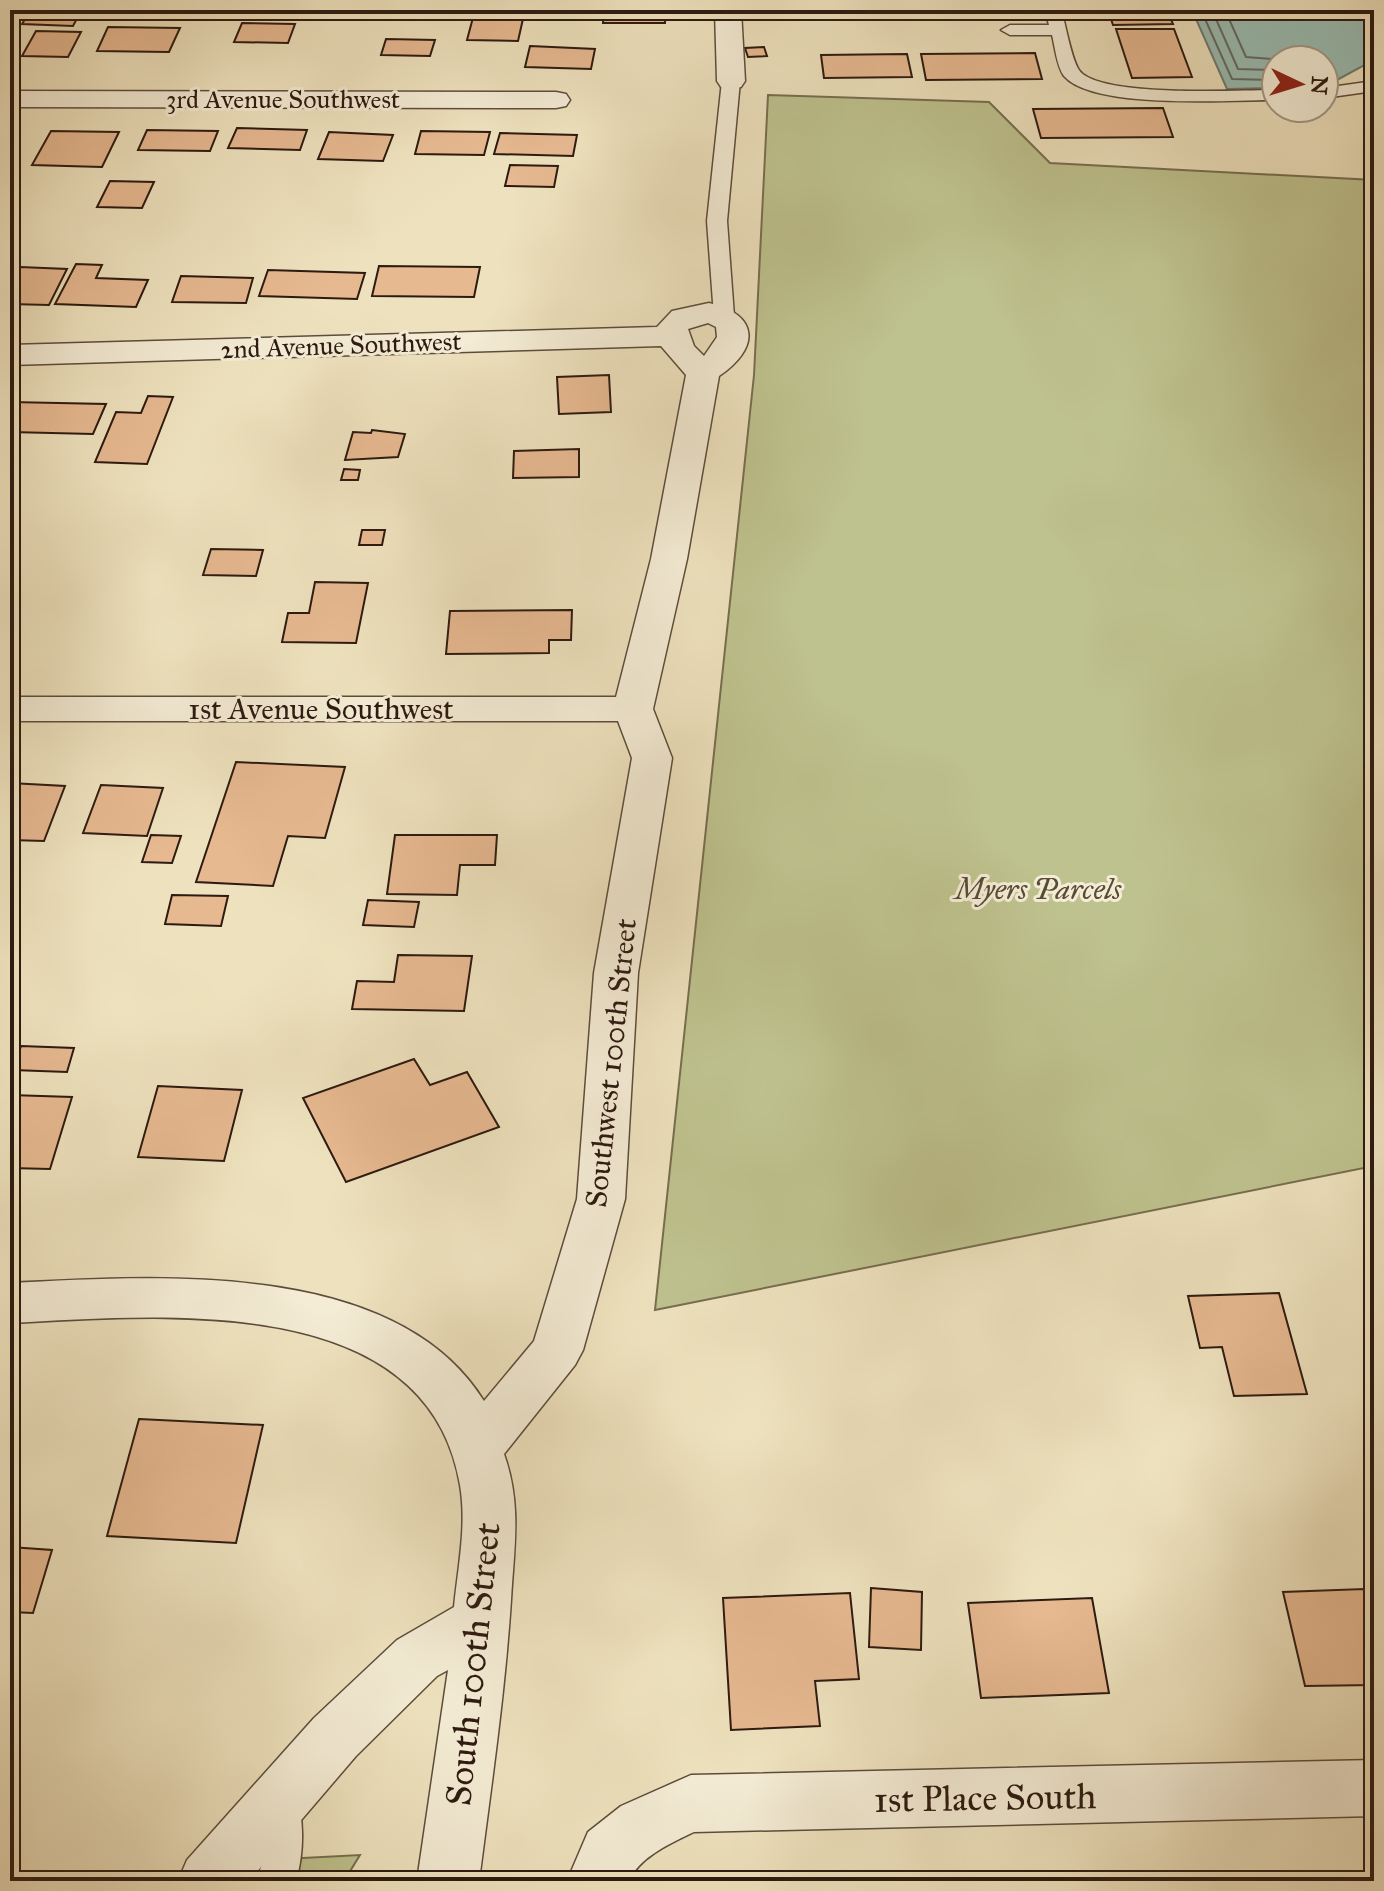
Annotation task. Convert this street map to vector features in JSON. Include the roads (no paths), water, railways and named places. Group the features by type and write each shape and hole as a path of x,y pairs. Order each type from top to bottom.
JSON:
{"street":[{"path":"728,10 731,81"},
{"name":"3rd Avenue Southwest","path":"10,99 556,100"},
{"path":"633,709 669,559 703,372 719,361 733,337 734,329 724,316 689,315 672,328 672,336 687,360 703,372"},
{"name":"2nd Avenue Southwest","path":"10,355 672,336"},
{"name":"1st Avenue Southwest","path":"10,709 633,709"},
{"name":"Southwest 100th Street","path":"479,1446 557,1350 601,1199 616,973 652,758 633,709"},
{"name":"South 100th Street","path":"10,1303 153,1296 271,1305 321,1317 387,1340 417,1360 443,1385 465,1414 479,1446 487,1485 489,1526 482,1620 448,1881"},
{"path":"209,1881 335,1737 417,1658 482,1620"},
{"name":"1st Place South","path":"604,1867 642,1826 691,1804 1374,1788"}],"lane":[{"path":"1053,10 1071,73 1089,87 1131,93 1260,95"},
{"path":"1010,30 1059,30"},
{"path":"724,316 717,221 731,81"},
{"path":"1340,92 1374,86"},
{"path":"276,1881 283,1859 280,1799"}],"water":[{"path":"1192,10 1374,10 1374,60 1340,78 1340,44 1260,44 1260,88 1227,89"}],"park label":[{"name":"Myers Parcels","path":"1038,889"}]}
